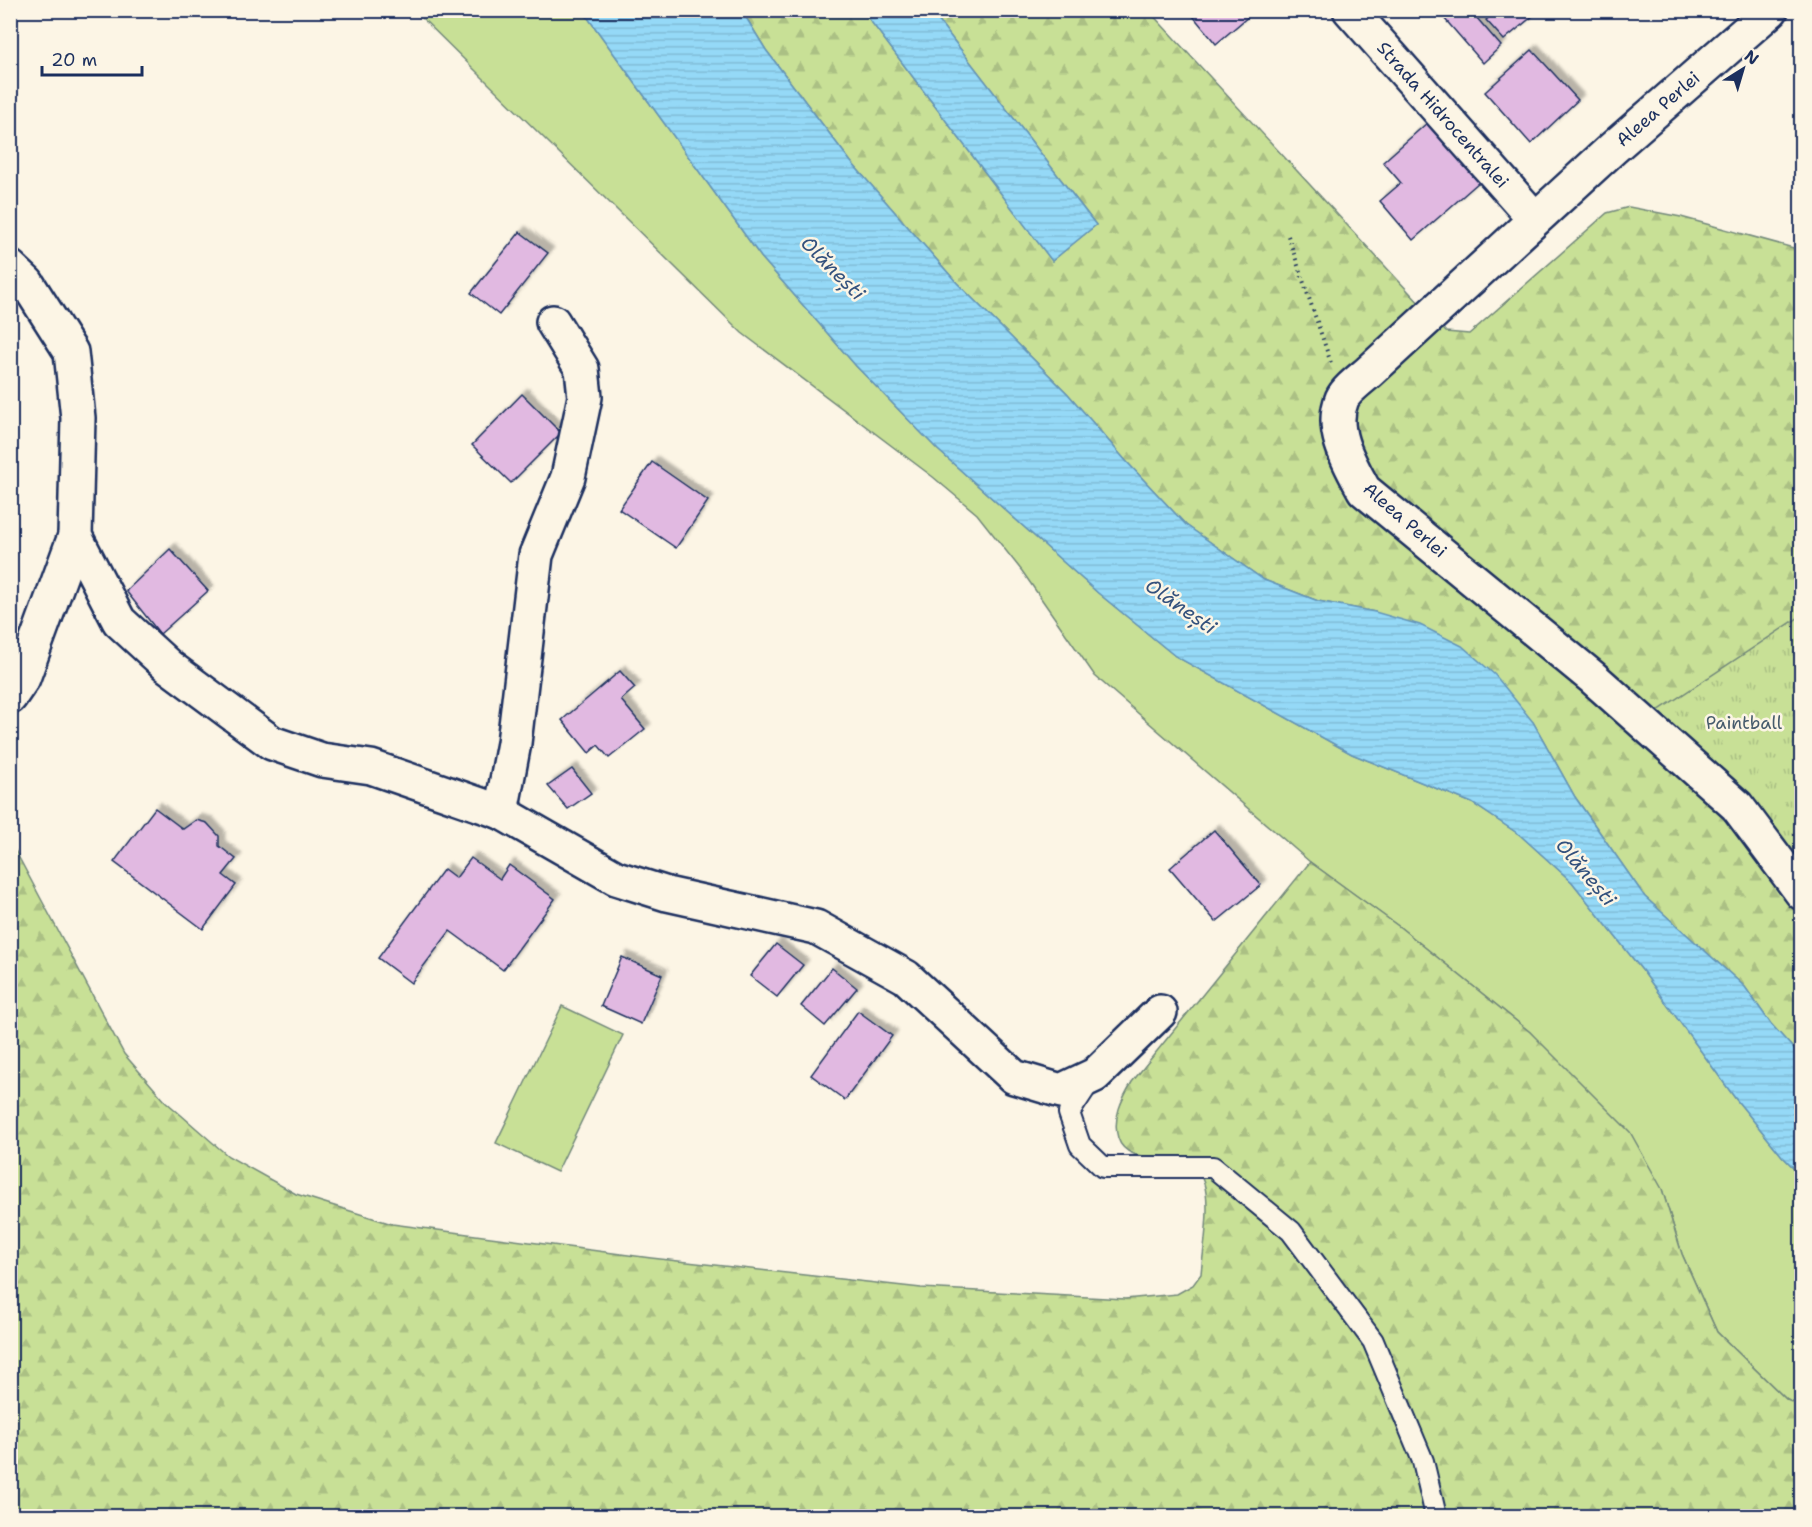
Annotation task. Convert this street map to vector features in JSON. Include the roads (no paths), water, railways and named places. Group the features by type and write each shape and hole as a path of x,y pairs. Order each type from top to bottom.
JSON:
{"street":[{"name":"Strada Hidrocentralei","path":"1350,10 1535,219"},
{"name":"Aleea Perlei","path":"1771,10 1535,219 1342,398 1338,427 1350,462 1364,490 1592,677 1737,806 1802,893"},
{"path":"10,267 27,283 71,352 78,418 75,536 23,678 10,697"},
{"path":"501,812 514,743 536,555 568,477 585,397 582,369 553,322"},
{"path":"75,536 119,621 168,666 272,743 322,760 371,767 501,812 615,878 667,894 816,927 906,977 1014,1077 1061,1091 1095,1074 1160,1012"}],"lane":[{"path":"1095,1074 1069,1113 1080,1145 1103,1167 1213,1167 1292,1231 1372,1341 1423,1461 1436,1516"}],"water":[{"name":"Olănești","path":"583,11 742,11 766,50 851,162 957,283 1068,394 1186,525 1264,580 1318,601 1375,612 1420,625 1462,646 1495,675 1533,722 1575,797 1645,897 1745,987 1771,1024 1801,1057 1801,1175 1782,1156 1735,1098 1642,970 1572,882 1520,835 1472,803 1352,754 1175,656 1098,593 938,450 856,366 761,257"},
{"path":"863,11 931,11 1096,225 1052,261"}],"park label":[{"name":"Paintball","path":"1744,723"}]}
